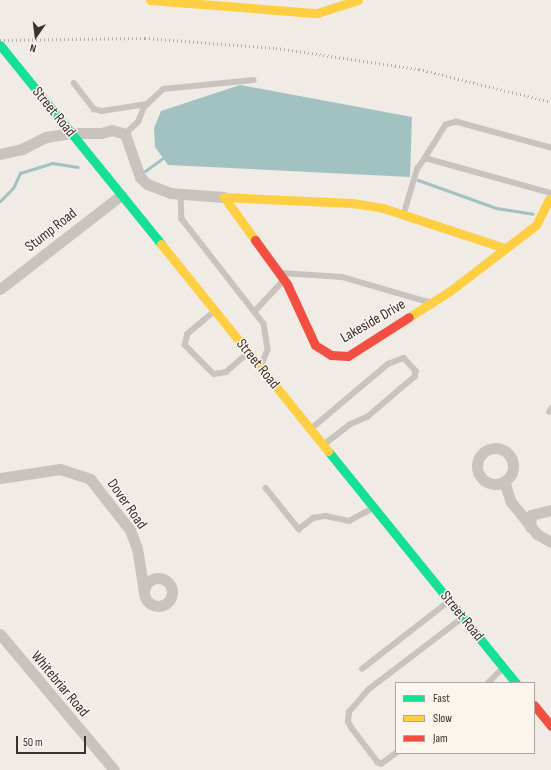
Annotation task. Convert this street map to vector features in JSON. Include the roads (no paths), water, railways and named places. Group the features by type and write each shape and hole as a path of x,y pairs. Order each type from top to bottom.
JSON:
{"street":[{"path":"150,0 190,1 317,13 342,8 358,0"},
{"name":"Street Road","path":"0,45 515,682"},
{"path":"0,154 22,149 46,137 71,133 101,133 112,130 125,134 140,177 147,184 158,190 181,194 224,197 352,203 404,215 506,248"},
{"name":"Stump Road","path":"0,289 121,195"},
{"name":"Lakeside Drive","path":"224,197 282,277 315,345 331,355 348,356 432,303 536,225 550,196"},
{"name":"Dover Road","path":"0,478 60,469 90,479 130,530 137,548 144,592"},
{"path":"504,480 511,502 551,542"},
{"path":"530,522 534,512 551,510"},
{"name":"Whitebriar Road","path":"0,634 114,770"},
{"path":"535,706 549,721"}],"lane":[{"path":"125,134 138,122 147,104 163,89 254,80"},
{"path":"74,83 94,109 102,111 147,104"},
{"path":"404,215 417,169 446,125 456,122 551,148"},
{"path":"425,158 550,196"},
{"path":"181,194 182,219 264,324 268,338 268,350 261,367"},
{"path":"255,311 282,277 342,277 432,303"},
{"path":"215,311 188,334 185,345 214,374 226,372 249,352"},
{"path":"310,429 393,361 404,358 416,371 416,377 368,416 350,425 324,445"},
{"path":"266,488 299,528 313,518 326,516 349,521 374,508"},
{"path":"362,668 450,601"},
{"path":"396,754 382,764 378,763 348,722 349,712 368,690 463,618"},
{"path":"489,682 504,668"}],"water":[{"path":"240,85 412,117 410,177 168,165 155,147 154,128 161,111"}],"waterway":[{"path":"145,171 164,157"},
{"path":"0,201 13,188 20,173 52,163 78,167"},
{"path":"418,180 496,208 533,214"}],"railway":[{"path":"0,40 145,38 276,48 419,69 551,102"}]}
